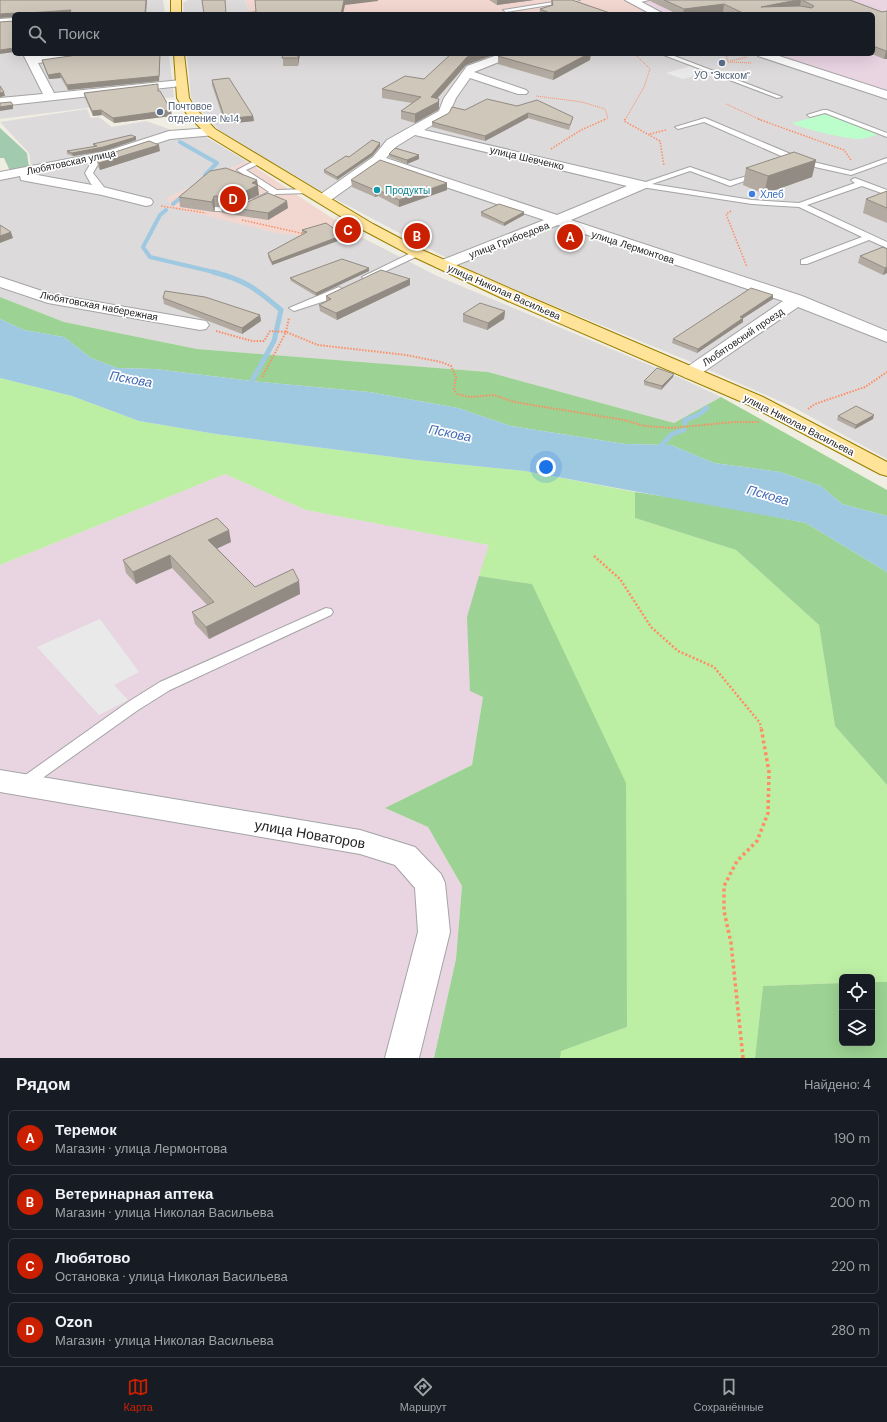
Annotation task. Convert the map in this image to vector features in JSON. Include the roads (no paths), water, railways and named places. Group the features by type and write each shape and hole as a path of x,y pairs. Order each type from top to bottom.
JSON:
{"main road":[{"path":"175,12 176,0"},
{"name":"улица Николая Васильева","path":"179,56 183,98 190,110 211,132 368,227 443,265 756,401 887,470"}],"street":[{"path":"632,1 647,4 657,12"},
{"path":"635,12 647,4"},
{"path":"48,56 29,57 50,97"},
{"path":"316,195 378,160 392,143 444,113 450,98 471,68 504,56"},
{"path":"758,59 887,95"},
{"path":"467,73 522,92"},
{"path":"0,102 181,83"},
{"name":"улица Шевченко","path":"414,131 640,185"},
{"name":"Любятовская улица","path":"6,176 113,154 169,135 211,132"},
{"name":"улица Лермонтова","path":"378,160 556,221 796,300 887,337"},
{"path":"6,176 103,191 146,202"},
{"name":"улица Грибоедова","path":"443,265 556,221 640,185"},
{"name":"Любятовская набережная","path":"0,282 48,298 200,324"},
{"name":"Любятовский проезд","path":"690,373 796,300"},
{"name":"улица Новаторов","path":"11,783 360,842 405,856 430,883 434,932 402,1058"}],"lane":[{"path":"506,10 577,0"},
{"path":"669,56 779,97"},
{"path":"810,115 825,112 887,135"},
{"path":"678,127 705,120 802,160 851,173 887,160"},
{"path":"103,191 94,182 89,173 94,165 113,154"},
{"path":"787,165 802,160"},
{"path":"258,161 241,170 275,192 316,195"},
{"path":"640,185 690,169 730,184 766,172"},
{"path":"851,173 851,177 887,193"},
{"path":"640,185 752,202 800,206 862,183"},
{"path":"218,209 236,210 275,192"},
{"path":"800,206 803,209 887,245"},
{"path":"804,262 868,237"},
{"path":"294,308 322,299 417,253"},
{"path":"11,783 165,686 326,612"}],"water":[{"name":"Пскова","path":"0,319 24,330 64,337 91,358 117,368 155,369 261,382 369,392 458,408 511,426 625,444 671,445 714,463 780,472 821,486 842,504 887,516 887,572 806,523 525,471 416,460 216,434 139,421 72,396 0,378"}],"waterway":[{"path":"180,142 217,163 205,175"},
{"path":"173,204 185,194"},
{"path":"166,210 160,215 143,247 150,257 218,273"},
{"path":"213,272 234,278 250,286 265,296 281,310 274,341 248,388"},
{"path":"685,423 685,420 698,415 707,408"},
{"path":"657,450 672,434 684,430"}],"place":[{"name":"УО \"Экском\"","path":"722,63"},
{"name":"Почтовое отделение №14","path":"160,112"},
{"name":"Продукты","path":"377,190"},
{"name":"Хлеб","path":"752,194"},
{"name":"Ozon","path":"233,199"},
{"name":"Любятово","path":"348,230"},
{"name":"Ветеринарная аптека","path":"417,236"},
{"name":"Теремок","path":"570,237"}]}
